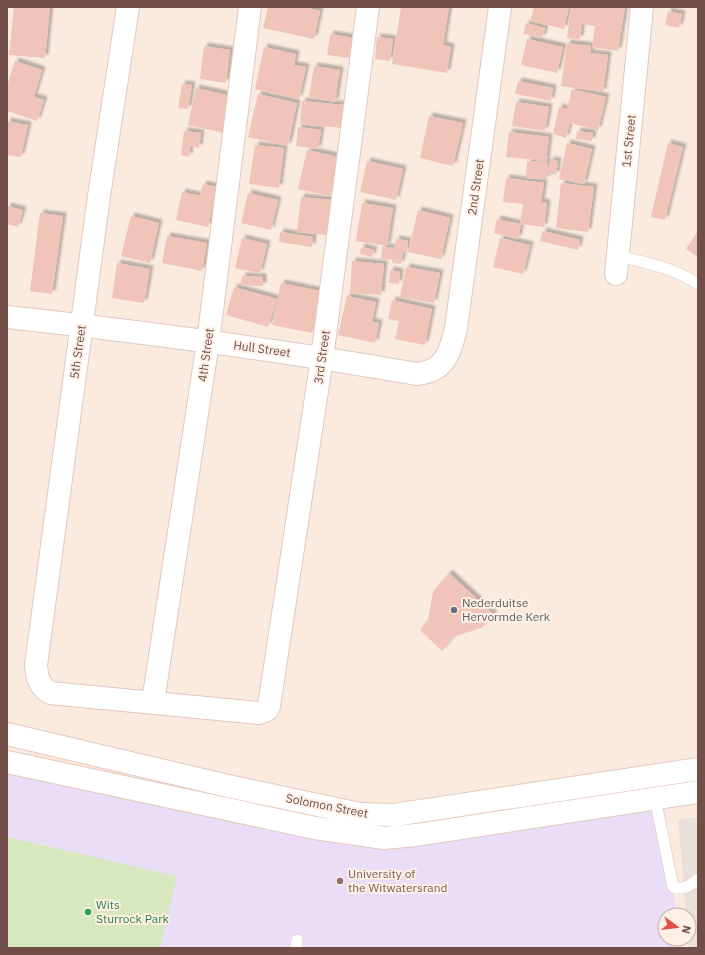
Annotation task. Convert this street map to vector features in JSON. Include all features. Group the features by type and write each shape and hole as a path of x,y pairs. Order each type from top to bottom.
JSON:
{"street":[{"name":"5th Street","path":"128,7 99,196 36,673 40,686 50,693 153,702"},
{"name":"4th Street","path":"153,702 208,342 250,7"},
{"name":"3rd Street","path":"153,702 259,713 267,710 322,358 368,7"},
{"name":"2nd Street","path":"442,364 447,356 456,328 500,7"},
{"name":"1st Street","path":"617,265 642,7"},
{"name":"Hull Street","path":"7,317 82,325 208,342 322,358 417,374 432,371 442,364"},
{"name":"Solomon Street","path":"7,734 228,786 360,814 394,815 698,769"},
{"name":"Solomon Street","path":"7,762 315,828 384,838 416,835 698,792"}],"lane":[{"path":"617,265 669,268 698,284"},
{"path":"655,798 673,887 676,889 689,886 698,879"}],"shaded area":[{"name":"University of the Witwatersrand","path":"7,773 350,846 665,809 675,907 657,907 657,947 680,948 7,948"},
{"path":"698,817 698,948 689,948 697,947 697,907 685,907 678,820"}],"green space":[{"name":"Wits Sturrock Park","path":"7,837 177,876 160,948 7,948"}],"building":[{"path":"14,7 50,7 45,58 9,55"},
{"path":"268,7 303,7 320,11 314,39 263,28"},
{"path":"401,7 449,7 443,45 451,47 447,73 392,64"},
{"path":"534,7 569,7 564,29 530,21"},
{"path":"571,7 625,7 618,51 592,47 595,26 582,24 580,39 567,38"},
{"path":"668,11 682,14 679,28 665,25"},
{"path":"526,23 545,28 542,38 523,34"},
{"path":"330,34 354,38 351,58 327,55"},
{"path":"377,37 393,39 390,61 375,59"},
{"path":"527,39 563,47 557,73 521,65"},
{"path":"567,43 591,46 590,53 608,55 603,92 561,86"},
{"path":"204,46 230,50 226,83 200,79"},
{"path":"264,47 296,54 294,65 306,67 299,99 255,89"},
{"path":"15,61 42,70 34,97 44,100 37,121 7,111 7,86"},
{"path":"314,66 340,70 335,102 309,97"},
{"path":"518,81 553,88 551,101 515,94"},
{"path":"182,84 192,85 188,109 178,108"},
{"path":"196,88 232,96 224,133 188,125"},
{"path":"572,89 606,97 598,130 570,123 566,138 553,134 559,107 567,109"},
{"path":"258,94 297,103 288,146 248,137"},
{"path":"302,101 345,105 342,128 300,124"},
{"path":"516,102 549,107 545,131 512,126"},
{"path":"429,116 463,123 453,166 420,158"},
{"path":"7,121 28,125 21,157 7,155"},
{"path":"298,127 321,130 318,149 296,146"},
{"path":"184,131 201,133 199,148 190,146 189,157 181,155"},
{"path":"577,131 593,133 592,141 576,139"},
{"path":"509,132 549,137 546,161 506,157"},
{"path":"567,143 592,149 584,184 559,179"},
{"path":"668,143 683,147 665,220 651,217"},
{"path":"255,145 284,148 279,188 249,184"},
{"path":"307,150 339,157 330,196 298,189"},
{"path":"550,160 558,161 556,175 548,173"},
{"path":"367,161 403,169 396,200 360,192"},
{"path":"527,161 548,162 547,179 526,178"},
{"path":"506,178 544,183 541,202 547,203 544,227 520,224 523,204 503,202"},
{"path":"561,183 594,187 588,232 556,228"},
{"path":"203,184 217,187 208,227 176,220 182,192 200,196"},
{"path":"248,193 278,200 271,230 241,223"},
{"path":"301,197 331,200 327,235 297,232"},
{"path":"362,203 393,208 387,246 356,241"},
{"path":"7,206 23,210 18,227 7,224"},
{"path":"418,210 450,218 441,259 408,252"},
{"path":"40,213 63,216 52,294 30,291"},
{"path":"131,216 159,223 150,263 121,256"},
{"path":"497,219 521,224 518,239 494,233"},
{"path":"543,231 580,240 578,250 540,241"},
{"path":"698,231 698,257 686,249"},
{"path":"280,232 313,237 312,247 279,242"},
{"path":"167,236 207,243 202,271 162,263"},
{"path":"242,238 267,244 260,273 235,268"},
{"path":"500,238 530,245 523,274 493,267"},
{"path":"396,239 408,241 407,253 394,251"},
{"path":"361,247 374,250 372,257 360,254"},
{"path":"382,247 394,248 393,252 403,253 401,264 392,263 392,260 381,259"},
{"path":"352,261 384,264 381,295 350,293"},
{"path":"117,263 150,269 144,303 112,298"},
{"path":"406,267 440,273 434,303 400,297"},
{"path":"390,270 400,272 399,284 389,283"},
{"path":"242,276 263,277 263,286 241,285"},
{"path":"281,283 320,291 312,333 272,325"},
{"path":"234,287 277,299 268,327 226,315"},
{"path":"347,296 376,302 372,322 379,323 375,343 338,335"},
{"path":"392,300 432,309 425,345 395,339 399,321 388,319"},
{"path":"449,573 494,615 481,628 453,637 442,651 420,630 428,620 433,592"}],"place":[{"name":"Nederduitse Hervormde Kerk","path":"454,610"},
{"name":"University of the Witwatersrand","path":"340,881"},
{"name":"Wits Sturrock Park","path":"88,912"}]}
